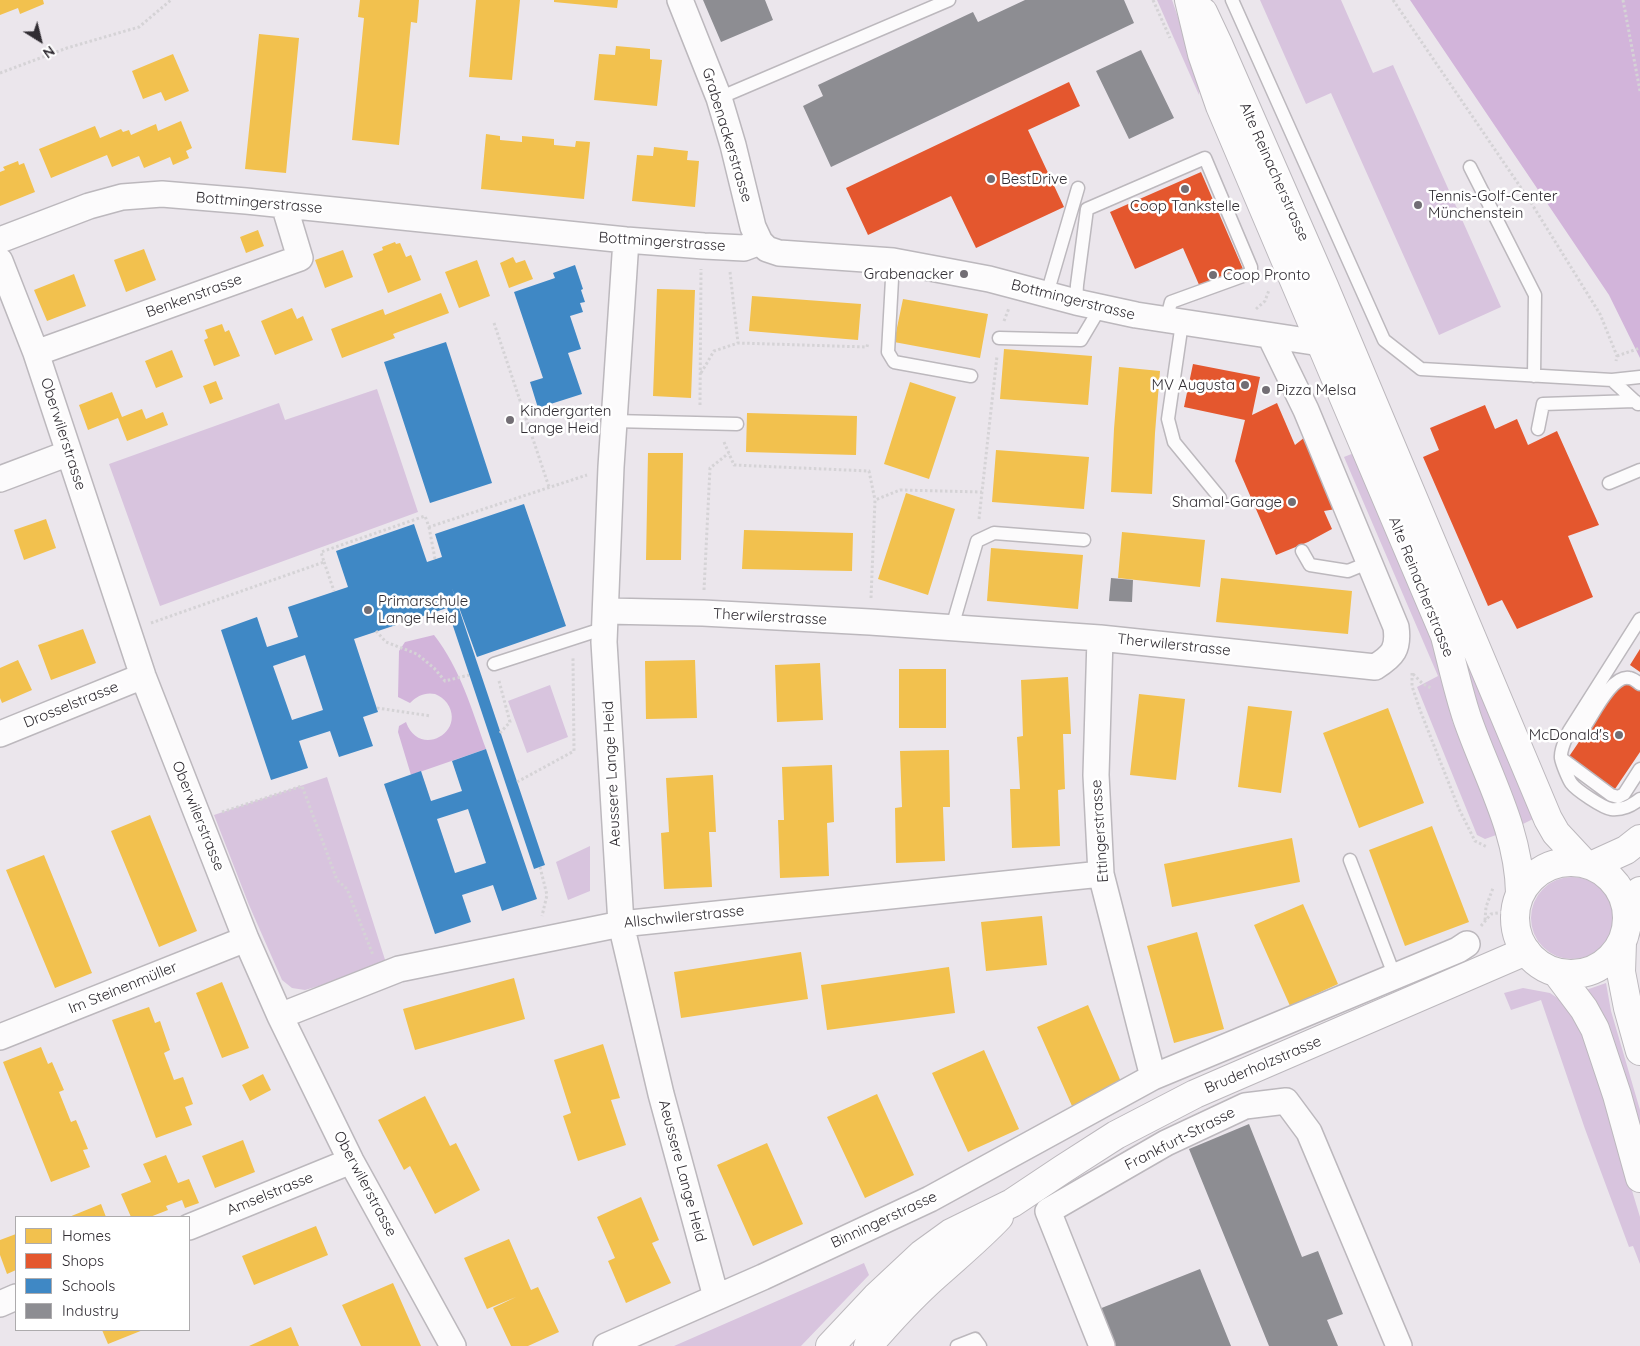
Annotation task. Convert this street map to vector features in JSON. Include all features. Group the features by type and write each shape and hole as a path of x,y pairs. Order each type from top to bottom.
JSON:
{"main road":[{"name":"Alte Reinacherstrasse","path":"1189,0 1202,54 1220,106 1445,636 1467,718 1512,836 1520,871 1517,902"},
{"name":"Alte Reinacherstrasse","path":"1196,0 1219,46 1349,344 1548,819 1556,833 1588,864"},
{"path":"1588,864 1626,850 1640,839"},
{"path":"1571,861 1588,864 1603,871 1613,879 1625,901 1628,915 1627,930 1614,954 1598,968 1577,974 1557,973 1534,960 1526,951 1517,932 1517,902 1534,875 1546,867 1571,861"},
{"path":"1628,915 1640,891"},
{"path":"1622,942 1621,972 1628,1008 1640,1051"},
{"name":"Bruderholzstrasse","path":"830,1346 876,1297 922,1254 951,1233 1012,1203 1116,1135 1195,1094 1526,951"},
{"path":"1557,973 1584,1009 1594,1029 1617,1095 1640,1178"},
{"name":"Bruderholzstrasse","path":"868,1346 907,1303 942,1269 978,1239 1012,1203"}],"street":[{"name":"Grabenackerstrasse","path":"680,0 719,98 753,227 760,242"},
{"name":"Bottmingerstrasse","path":"0,240 89,206 122,197 162,194 626,240 744,248 760,242 767,249 779,254 893,261 989,279 1100,308 1174,322 1320,343"},
{"name":"Benkenstrasse","path":"36,353 300,258 284,205"},
{"name":"Aeussere Lange Heid","path":"626,240 611,466 605,652 621,924 661,1094 716,1297"},
{"name":"Oberwilerstrasse","path":"0,261 36,353 143,676 246,939 280,1016 352,1161 453,1346"},
{"name":"Therwilerstrasse","path":"606,619 703,613 952,627 1100,638 1375,667 1387,660 1395,650 1398,640 1396,627 1306,410 1270,336"},
{"path":"1320,343 1349,344"},
{"path":"0,479 69,454"},
{"name":"Ettingerstrasse","path":"1100,638 1096,775 1101,874 1153,1077"},
{"name":"Drosselstrasse","path":"0,734 143,676"},
{"name":"Allschwilerstrasse","path":"280,1016 399,969 621,924 1101,874"},
{"name":"Im Steinenmüller","path":"0,1037 246,939"},
{"name":"Binningerstrasse","path":"606,1346 930,1199 1153,1077 1458,950 1467,944"},
{"name":"Frankfurt-Strasse","path":"1102,1346 1048,1211 1166,1143 1245,1106 1286,1101 1309,1132 1399,1346"},
{"name":"Amselstrasse","path":"190,1227 352,1161"},
{"path":"0,1304 15,1297"}],"lane":[{"path":"719,98 949,0"},
{"path":"1232,0 1384,340 1422,369 1612,380 1640,377"},
{"path":"1076,302 1087,209 1205,158 1251,267 1251,273 1171,302 1174,322 1168,419 1174,442 1220,498"},
{"path":"1470,167 1535,295 1534,376"},
{"path":"1047,294 1078,188"},
{"path":"893,261 888,352 894,362 970,376"},
{"path":"999,338 1081,340 1100,308"},
{"path":"1612,380 1638,403"},
{"path":"1538,429 1543,404 1638,403"},
{"path":"614,421 736,424"},
{"path":"1610,483 1640,470"},
{"path":"952,627 977,541 994,533 1084,540"},
{"path":"1302,551 1310,566 1348,571 1370,562"},
{"path":"494,664 569,640 606,619"},
{"path":"1640,619 1569,732 1563,745 1561,758 1572,785 1600,805 1610,809 1621,809 1632,806 1640,799"},
{"path":"1569,732 1580,730 1586,726 1612,684 1622,679 1630,678 1640,684"},
{"path":"1561,758 1611,795 1618,797 1624,794 1640,769"},
{"path":"1350,860 1395,976"},
{"path":"957,1346 975,1339 980,1346"}],"path":[{"path":"0,73 67,48 139,27 170,0"},
{"path":"1153,0 1172,44"},
{"path":"1392,0 1530,201 1600,314 1617,356 1612,380"},
{"path":"1623,0 1640,90"},
{"path":"700,423 701,267 711,268"},
{"path":"730,271 738,343"},
{"path":"1252,311 1265,301 1269,291 1268,282"},
{"path":"977,541 999,338 1016,286"},
{"path":"494,324 549,487"},
{"path":"700,373 714,350 738,343 867,347 868,338"},
{"path":"1617,356 1640,348"},
{"path":"716,423 734,464 868,471 875,500 870,622"},
{"path":"703,613 710,468 729,453"},
{"path":"429,527 611,466"},
{"path":"875,500 900,490 982,492"},
{"path":"334,591 320,552 425,516 435,559"},
{"path":"129,631 324,562"},
{"path":"376,631 386,642 417,654 434,668 445,681 469,675"},
{"path":"517,782 574,751 573,659 569,640"},
{"path":"494,664 510,722 500,733"},
{"path":"1412,673 1412,686 1420,710 1459,809 1475,840 1489,848"},
{"path":"377,708 431,716"},
{"path":"200,820 302,786 336,880 347,889 381,976"},
{"path":"535,941 547,895 540,867"},
{"path":"1494,884 1486,906 1485,920 1491,914 1517,902"}],"shaded area":[{"path":"1157,0 1172,0 1198,75 1199,95"},
{"name":"Tennis-Golf-Center Münchenstein","path":"1260,0 1341,0 1373,73 1393,65 1501,307 1439,335 1331,93 1306,104"},
{"path":"1410,0 1640,0 1640,358 1609,295"},
{"path":"377,389 418,512 160,606 109,464 279,403 285,420"},
{"path":"1354,453 1433,641 1453,723 1480,782 1499,834 1485,839 1477,835 1417,687 1438,676 1344,457"},
{"path":"1421,530 1539,816 1523,824 1473,696"},
{"path":"434,635 458,675 486,749 411,775 398,732 399,726 406,722 412,733 421,739 430,740 446,732 451,723 452,714 447,703 435,694 421,695 410,703 398,697 399,651 405,642"},
{"path":"550,685 568,737 527,753 508,701"},
{"path":"327,777 387,966 305,990 292,988 282,980 249,905 214,815"},
{"path":"590,846 590,891 568,900 556,862"},
{"path":"1572,877 1588,880 1601,889 1610,902 1613,918 1610,934 1601,947 1588,956 1572,959 1556,956 1543,947 1534,934 1531,918 1534,902 1543,889 1556,880"},
{"path":"1606,983 1611,1011 1640,1110 1640,1146 1586,990"},
{"path":"1523,988 1550,993 1562,1001 1579,1026 1595,1069 1640,1217 1640,1264 1633,1246 1629,1247 1585,1129 1541,1000 1511,1010 1504,993"},
{"path":"864,1263 869,1275 801,1346 674,1346"}],"building: Homes":[{"path":"0,0 43,0 44,4 20,14 18,8 0,15"},
{"path":"360,0 419,0 417,23 411,22 399,145 352,140 364,18 358,17"},
{"path":"476,0 520,0 512,80 469,77"},
{"path":"554,0 618,0 617,8 554,2"},
{"path":"259,34 299,38 286,173 245,169"},
{"path":"616,46 650,49 650,59 662,60 657,106 594,100 599,54 615,55"},
{"path":"173,54 189,91 165,101 161,92 143,99 132,71"},
{"path":"181,121 192,148 186,151 189,158 173,165 170,157 144,168 139,156 112,167 107,155 51,178 39,149 95,126 100,138 121,129 123,132 129,130 131,135 156,124 158,131"},
{"path":"486,134 500,136 500,140 522,142 522,136 554,139 554,145 575,147 576,141 590,142 584,199 481,189"},
{"path":"654,147 688,151 687,160 699,161 695,207 632,201 637,155 653,156"},
{"path":"18,161 19,165 24,163 35,192 0,206 0,172 5,170 3,167"},
{"path":"258,230 264,246 246,253 240,237"},
{"path":"395,242 396,244 400,243 406,257 411,255 421,280 388,293 373,254 383,250 382,247"},
{"path":"144,249 156,280 126,292 114,260"},
{"path":"343,250 353,277 325,288 315,260"},
{"path":"513,257 516,263 525,260 533,279 509,288 500,263"},
{"path":"477,260 490,296 459,308 445,272"},
{"path":"74,274 86,306 47,321 34,290"},
{"path":"657,289 695,290 691,398 653,396"},
{"path":"441,293 449,313 393,334 395,338 342,358 331,329 383,309 385,315"},
{"path":"752,296 861,304 858,340 749,331"},
{"path":"903,299 988,314 980,358 894,342"},
{"path":"292,308 297,319 303,316 313,340 275,355 261,321"},
{"path":"222,324 225,332 229,330 240,356 214,366 204,340 208,338 205,330"},
{"path":"1004,349 1092,356 1088,405 1000,399"},
{"path":"172,350 183,377 156,388 145,361"},
{"path":"1119,367 1160,371 1152,494 1111,492"},
{"path":"216,381 223,399 210,404 203,386"},
{"path":"910,382 956,397 929,479 884,464"},
{"path":"112,392 122,417 142,409 146,419 163,412 168,425 127,441 118,418 88,430 79,405"},
{"path":"747,413 857,416 856,455 746,452"},
{"path":"996,450 1089,457 1084,509 992,502"},
{"path":"648,453 683,453 681,560 646,560"},
{"path":"906,493 955,509 928,595 878,579"},
{"path":"46,519 56,548 24,560 14,530"},
{"path":"744,530 853,533 852,571 742,569"},
{"path":"1122,532 1205,540 1200,587 1118,578"},
{"path":"991,548 1083,555 1078,609 987,601"},
{"path":"1221,578 1352,591 1348,634 1216,622"},
{"path":"83,629 96,663 51,680 38,645"},
{"path":"18,660 32,690 2,703 0,698 0,668"},
{"path":"695,660 697,718 646,719 645,661"},
{"path":"820,663 823,720 777,722 775,665"},
{"path":"899,669 946,669 946,728 899,728"},
{"path":"1068,677 1071,734 1063,734 1065,789 1058,790 1060,846 1012,848 1010,789 1020,789 1017,737 1023,736 1021,680"},
{"path":"1139,694 1185,699 1176,780 1130,775"},
{"path":"1248,706 1292,711 1281,793 1238,787"},
{"path":"1388,708 1424,803 1359,828 1323,733"},
{"path":"949,750 950,807 943,807 945,861 896,863 895,808 902,807 900,751"},
{"path":"832,765 834,822 827,823 829,876 780,878 778,820 784,820 782,767"},
{"path":"713,775 716,832 709,832 712,887 664,889 661,833 669,832 666,778"},
{"path":"150,815 197,931 159,947 111,831"},
{"path":"1432,826 1469,922 1405,946 1369,850"},
{"path":"1292,838 1300,882 1172,907 1164,864"},
{"path":"44,855 92,973 55,988 6,870"},
{"path":"1303,904 1338,984 1290,1006 1254,925"},
{"path":"1042,916 1047,965 986,971 981,922"},
{"path":"1197,932 1224,1029 1174,1043 1147,946"},
{"path":"801,952 808,999 681,1018 674,972"},
{"path":"949,967 955,1013 827,1030 821,985"},
{"path":"514,978 525,1019 415,1050 403,1009"},
{"path":"222,982 249,1048 222,1058 196,993"},
{"path":"1088,1005 1122,1084 1072,1106 1037,1027"},
{"path":"149,1007 155,1023 160,1021 170,1050 164,1053 174,1080 183,1077 193,1104 185,1107 192,1125 156,1138 112,1020"},
{"path":"603,1044 620,1098 611,1100 626,1145 578,1161 563,1116 571,1113 554,1060"},
{"path":"41,1047 48,1064 52,1062 64,1090 59,1092 71,1122 76,1120 88,1149 83,1150 90,1167 51,1182 3,1062"},
{"path":"984,1050 1019,1129 968,1152 932,1073"},
{"path":"263,1074 271,1090 250,1101 242,1085"},
{"path":"877,1094 914,1175 865,1198 827,1117"},
{"path":"425,1096 450,1146 456,1143 480,1190 435,1214 410,1166 404,1170 378,1120"},
{"path":"243,1140 255,1172 215,1188 202,1156"},
{"path":"767,1143 803,1224 753,1246 717,1165"},
{"path":"166,1155 178,1183 189,1179 199,1203 185,1208 182,1200 166,1206 168,1210 153,1216 131,1216 121,1194 151,1182 143,1164"},
{"path":"641,1197 659,1240 652,1243 671,1283 626,1303 608,1261 615,1258 597,1217"},
{"path":"101,1204 106,1216 71,1216"},
{"path":"316,1226 328,1255 254,1285 242,1256"},
{"path":"15,1234 15,1270 7,1274 0,1255 0,1240"},
{"path":"509,1239 531,1290 538,1287 559,1332 528,1346 511,1346 493,1308 516,1297 487,1309 464,1258"},
{"path":"393,1283 421,1346 361,1346 342,1305"},
{"path":"291,1327 299,1346 249,1346"},
{"path":"102,1331 140,1331 108,1344"}],"building: Shops":[{"path":"1069,82 1080,106 1028,130 1064,207 976,248 951,196 868,235 846,188"},
{"path":"1201,172 1243,269 1200,287 1183,248 1135,269 1110,212"},
{"path":"1193,364 1260,377 1252,415 1277,403 1295,445 1305,437 1336,509 1324,511 1332,529 1308,542 1276,555 1235,461 1245,420 1184,407"},
{"path":"1485,405 1495,429 1517,419 1528,445 1557,431 1599,525 1568,536 1593,597 1517,629 1502,600 1488,606 1423,457 1439,450 1430,428"},
{"path":"1640,649 1640,672 1630,665"},
{"path":"1629,682 1640,689 1640,752 1615,789 1568,758 1617,686"}],"building: Schools":[{"path":"575,265 585,302 580,303 583,312 570,316 581,349 568,353 582,394 538,408 530,382 543,378 514,292 555,278 553,273"},
{"path":"446,342 492,483 430,503 384,362"},
{"path":"524,504 566,626 477,657 452,588 545,865 534,869 447,608 354,639 378,712 363,717 373,746 339,757 330,731 299,741 308,768 271,780 221,630 257,617 267,647 298,637 288,607 348,587 336,551 414,524 427,562 442,557 435,534","holes":["305,655 323,710 292,720 273,666"]},
{"path":"486,749 537,899 502,911 493,885 462,895 471,922 435,934 384,784 421,771 431,801 462,791 452,761","holes":["468,809 486,863 455,873 437,819"]}],"building: Industry":[{"path":"703,0 765,0 773,20 721,42"},
{"path":"1025,0 1124,0 1134,23 831,167 803,106 823,96 818,85 973,12 978,22"},
{"path":"1141,50 1174,118 1129,139 1096,71"},
{"path":"1111,578 1133,580 1132,602 1109,601"},
{"path":"1249,1124 1302,1257 1318,1251 1343,1314 1327,1320 1338,1346 1269,1346 1189,1149"},
{"path":"1200,1269 1231,1346 1114,1346 1099,1309"}],"place":[{"name":"BestDrive","path":"991,179"},
{"name":"Coop Tankstelle","path":"1185,189"},
{"name":"Tennis-Golf-Center Münchenstein","path":"1418,205"},
{"name":"Grabenacker","path":"964,274"},
{"name":"Coop Pronto","path":"1213,275"},
{"name":"MV Augusta","path":"1245,385"},
{"name":"Pizza Melsa","path":"1266,390"},
{"name":"Kindergarten Lange Heid","path":"510,420"},
{"name":"Shamal-Garage","path":"1292,502"},
{"name":"Primarschule Lange Heid","path":"368,610"},
{"name":"McDonald's","path":"1619,735"}]}
